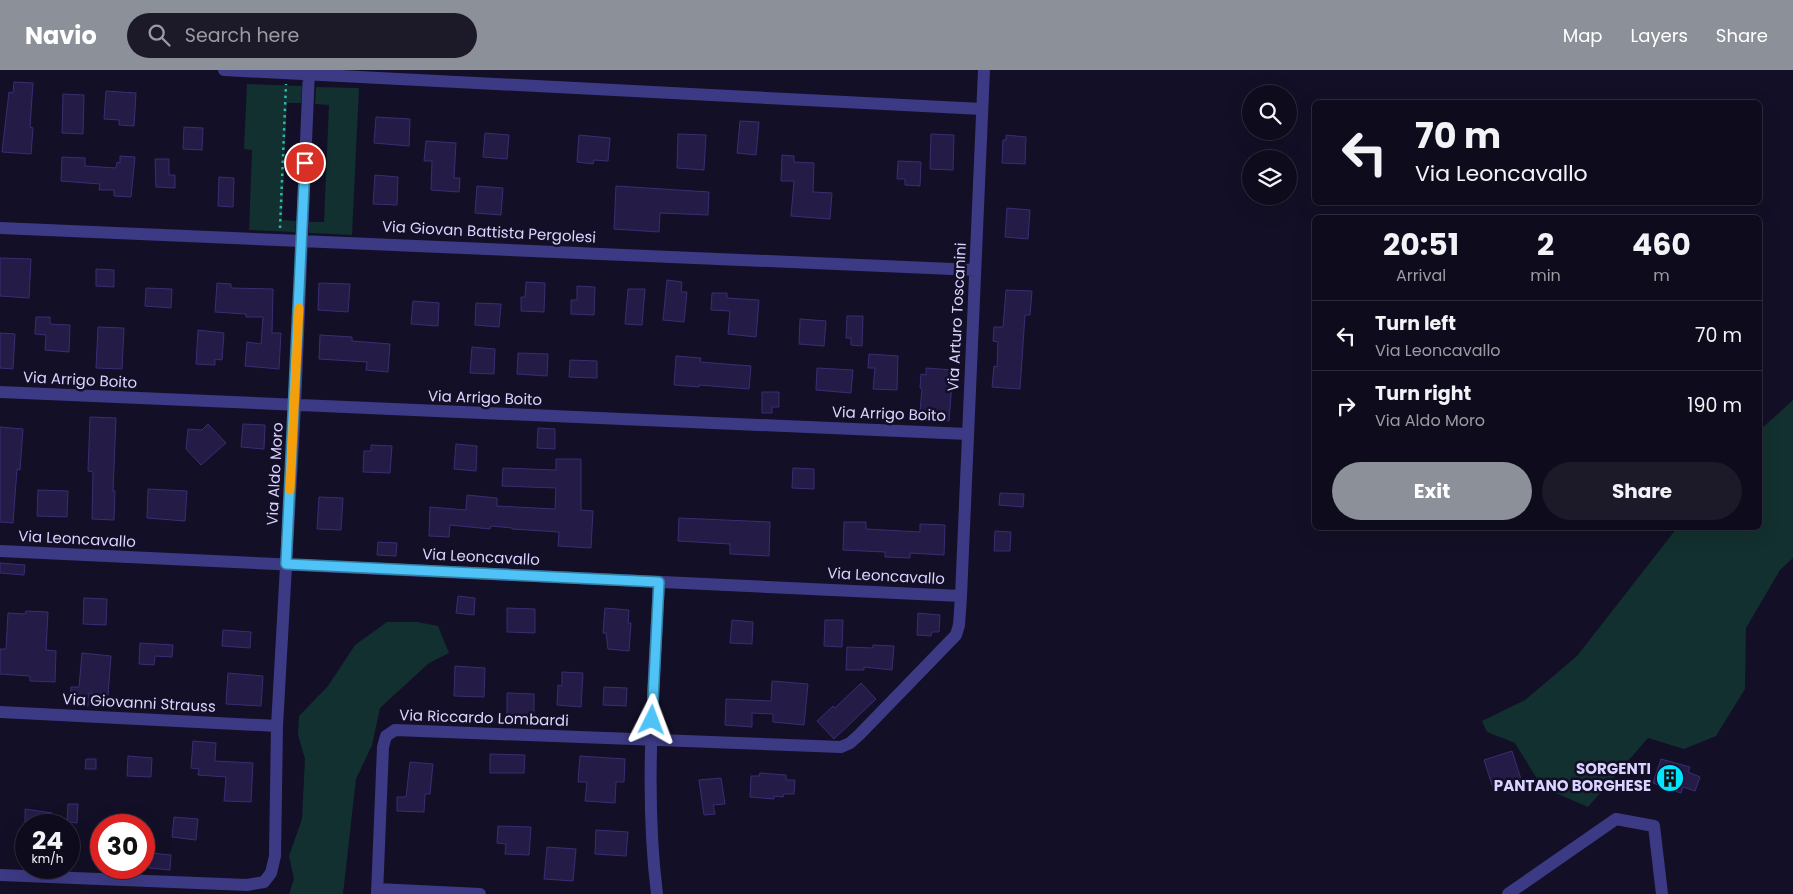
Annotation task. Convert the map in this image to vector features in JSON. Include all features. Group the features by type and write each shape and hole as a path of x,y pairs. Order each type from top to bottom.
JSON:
{"street":[{"path":"224,70 286,73 309,72 982,109"},
{"name":"Via Arturo Toscanini","path":"651,740 846,746 956,635 959,625 961,596 984,70"},
{"name":"Via Aldo Moro","path":"0,875 246,885 260,883 268,879 273,867 277,726 295,406 309,72"},
{"name":"Via Giovan Battista Pergolesi","path":"0,228 976,270"},
{"name":"Via Arrigo Boito","path":"0,392 968,434"},
{"name":"Via Leoncavallo","path":"0,551 961,596"},
{"path":"657,894 651,831 651,740 659,582"},
{"name":"Via Giovanni Strauss","path":"0,712 277,726"},
{"name":"Via Riccardo Lombardi","path":"377,891 383,747 386,736 390,732 394,730 651,740"},
{"path":"1508,894 1616,819 1654,826 1662,894"},
{"path":"377,891 480,894"}],"path":[{"path":"279,239 286,73"}],"green space":[{"path":"247,84 302,86 301,103 287,103 282,220 296,221 295,232 249,230 252,150 244,149"},
{"path":"316,87 359,88 352,235 309,233 309,222 324,222 329,105 315,104"},
{"path":"1793,400 1793,558 1780,570 1746,628 1745,689 1716,736 1684,749 1648,738 1588,807 1542,787 1515,743 1487,732 1482,721 1525,700 1577,656 1675,530 1762,530 1762,428"},
{"path":"387,622 417,622 438,626 449,653 429,663 380,708 372,745 356,779 343,894 289,894 294,879 289,856 302,819 305,759 298,735 299,716 328,686 355,645"}],"building":[{"path":"14,82 33,83 30,127 33,128 31,154 2,152 9,92 13,93"},
{"path":"106,91 136,93 134,126 119,125 119,120 104,119"},
{"path":"63,94 84,95 83,134 62,133"},
{"path":"376,117 410,119 409,146 374,143"},
{"path":"740,121 759,122 756,155 737,153"},
{"path":"184,127 203,128 202,150 183,149"},
{"path":"485,133 509,135 507,159 483,157"},
{"path":"678,134 706,135 704,170 677,168"},
{"path":"931,134 954,135 953,170 930,169"},
{"path":"579,135 610,138 608,161 594,160 593,164 577,162"},
{"path":"1006,135 1026,137 1025,164 1002,163 1003,140 1006,140"},
{"path":"426,141 456,143 454,178 460,178 459,192 431,190 432,161 424,161"},
{"path":"782,155 794,156 794,162 814,163 813,192 832,193 830,219 791,216 794,181 781,181"},
{"path":"120,156 135,157 131,197 114,196 114,190 99,190 100,184 61,181 62,157 85,158 85,166 116,168 117,162 120,163"},
{"path":"155,159 169,159 169,175 175,175 175,188 156,187"},
{"path":"898,161 921,162 920,186 905,185 905,179 897,179"},
{"path":"375,175 398,177 397,205 373,204"},
{"path":"219,177 234,178 233,207 218,206"},
{"path":"477,186 503,188 501,215 475,213"},
{"path":"616,186 709,192 708,215 660,213 659,232 614,229"},
{"path":"1007,208 1030,210 1028,239 1005,237"},
{"path":"0,258 31,259 29,298 0,296"},
{"path":"96,269 114,270 114,287 96,286"},
{"path":"667,280 682,282 681,292 687,292 684,322 663,320"},
{"path":"526,282 545,283 544,312 521,311 521,297 525,297"},
{"path":"217,283 231,284 231,288 273,289 272,333 281,333 279,369 245,366 247,342 261,344 263,317 246,317 246,314 215,312"},
{"path":"319,283 350,284 348,312 318,310"},
{"path":"577,286 595,287 594,315 571,314 571,300 577,300"},
{"path":"146,288 172,289 171,308 145,306"},
{"path":"628,289 645,289 642,325 625,324"},
{"path":"1006,290 1032,291 1030,315 1025,315 1020,389 992,387 994,366 997,367 998,342 993,341 994,327 1003,327"},
{"path":"712,293 727,293 727,298 759,300 756,337 728,334 730,311 711,310"},
{"path":"413,301 439,303 438,326 411,324"},
{"path":"476,303 501,304 499,327 475,325"},
{"path":"847,316 863,316 862,346 851,345 851,338 846,338"},
{"path":"36,317 50,317 50,324 70,325 69,352 45,350 46,335 35,334"},
{"path":"800,319 826,321 824,346 799,344"},
{"path":"98,327 124,328 122,369 96,368"},
{"path":"198,330 224,333 222,360 215,359 215,365 196,364"},
{"path":"0,333 15,334 13,369 0,368"},
{"path":"320,335 352,337 352,341 390,344 388,372 366,370 367,362 319,359"},
{"path":"472,347 495,349 494,374 470,373"},
{"path":"518,353 548,354 547,376 517,374"},
{"path":"869,354 898,356 897,390 873,389 875,368 868,368"},
{"path":"676,356 701,358 700,362 751,366 749,389 674,385"},
{"path":"570,360 597,361 597,378 569,377"},
{"path":"817,368 853,370 851,393 816,390"},
{"path":"926,368 953,370 949,421 924,419 924,411 920,411 921,374 926,375"},
{"path":"762,392 779,392 779,407 772,407 772,413 762,413"},
{"path":"90,417 116,418 113,491 115,491 114,520 92,519 93,472 88,471"},
{"path":"208,424 226,443 201,465 186,449 188,429 202,430"},
{"path":"243,424 265,425 264,449 241,447"},
{"path":"0,427 23,429 20,470 17,469 13,523 0,522"},
{"path":"538,428 555,429 555,449 537,448"},
{"path":"456,444 477,446 476,471 454,469"},
{"path":"371,445 392,446 390,473 363,472 364,451 371,451"},
{"path":"556,459 581,459 581,510 593,511 591,548 558,546 559,532 491,526 490,529 450,525 449,537 429,536 430,507 466,510 467,495 497,498 497,506 555,509 556,488 502,486 503,468 556,470"},
{"path":"793,468 814,469 814,489 792,488"},
{"path":"148,489 187,491 185,521 147,518"},
{"path":"38,490 68,491 67,517 37,516"},
{"path":"1000,493 1024,494 1023,507 999,505"},
{"path":"319,497 343,498 341,530 317,529"},
{"path":"679,518 770,522 769,556 730,554 730,544 678,541"},
{"path":"844,522 866,522 866,529 920,532 920,524 945,525 944,555 910,553 910,558 885,557 885,552 843,550"},
{"path":"995,531 1011,532 1010,551 994,551"},
{"path":"378,542 397,543 396,556 377,555"},
{"path":"0,563 25,565 24,575 0,573"},
{"path":"458,596 475,598 474,615 456,613"},
{"path":"84,598 107,599 106,625 83,624"},
{"path":"507,608 535,609 535,633 507,632"},
{"path":"605,608 629,610 628,623 631,623 629,651 608,649 606,633 603,633"},
{"path":"26,611 48,612 46,650 56,651 55,682 30,681 30,676 0,674 0,649 6,649 8,613 25,614"},
{"path":"918,613 940,615 939,632 932,632 931,636 917,635"},
{"path":"732,620 753,622 752,644 730,643"},
{"path":"825,620 843,620 842,647 824,646"},
{"path":"223,630 251,632 250,648 222,646"},
{"path":"140,643 173,645 172,657 155,656 154,665 139,664"},
{"path":"873,645 894,646 892,670 864,667 864,670 846,670 847,647 873,648"},
{"path":"82,653 111,656 108,695 89,693 88,706 70,704 71,687 79,687"},
{"path":"455,666 485,668 484,697 454,696"},
{"path":"562,672 583,673 581,707 557,705 558,685 562,686"},
{"path":"228,673 263,676 261,706 226,704"},
{"path":"772,681 808,684 804,725 773,722 773,714 752,713 752,727 725,725 726,699 771,701"},
{"path":"861,683 876,699 834,739 817,721 833,706 835,708"},
{"path":"604,687 627,688 626,706 603,705"},
{"path":"507,693 534,694 534,715 507,714"},
{"path":"193,741 216,743 215,761 253,763 251,802 224,801 226,777 198,775 199,769 191,768"},
{"path":"1512,751 1521,779 1493,788 1484,760"},
{"path":"490,754 525,755 524,773 490,773"},
{"path":"128,756 152,758 151,777 127,776"},
{"path":"580,756 625,759 624,782 616,782 615,803 585,801 587,782 578,782"},
{"path":"86,759 96,759 96,769 85,769"},
{"name":"SORGENTI PANTANO BORGHESE","path":"1661,759 1690,767 1688,772 1700,777 1695,791 1683,787 1681,793 1653,783"},
{"path":"410,762 433,764 430,794 425,794 424,812 397,811 397,797 406,797"},
{"path":"760,773 786,775 786,780 795,780 794,794 784,794 783,797 774,796 774,799 750,797 751,776 759,776"},
{"path":"721,778 725,804 713,805 715,814 704,815 699,780"},
{"path":"68,804 78,804 77,814 67,814"},
{"path":"25,809 52,813 52,814 25,814"},
{"path":"174,817 198,819 196,840 172,837"},
{"path":"498,826 531,827 529,855 505,854 506,844 497,843"},
{"path":"596,830 628,832 626,856 595,854"},
{"path":"547,847 576,849 573,881 544,879"},
{"path":"155,853 171,855 170,870 155,869"}],"slow traffic":[{"path":"290,490 299,308"}],"place":[{"name":"SORGENTI PANTANO BORGHESE","path":"1670,778"}],"route":[{"path":"305,163 295,406 286,564 659,582 652,720"}]}
